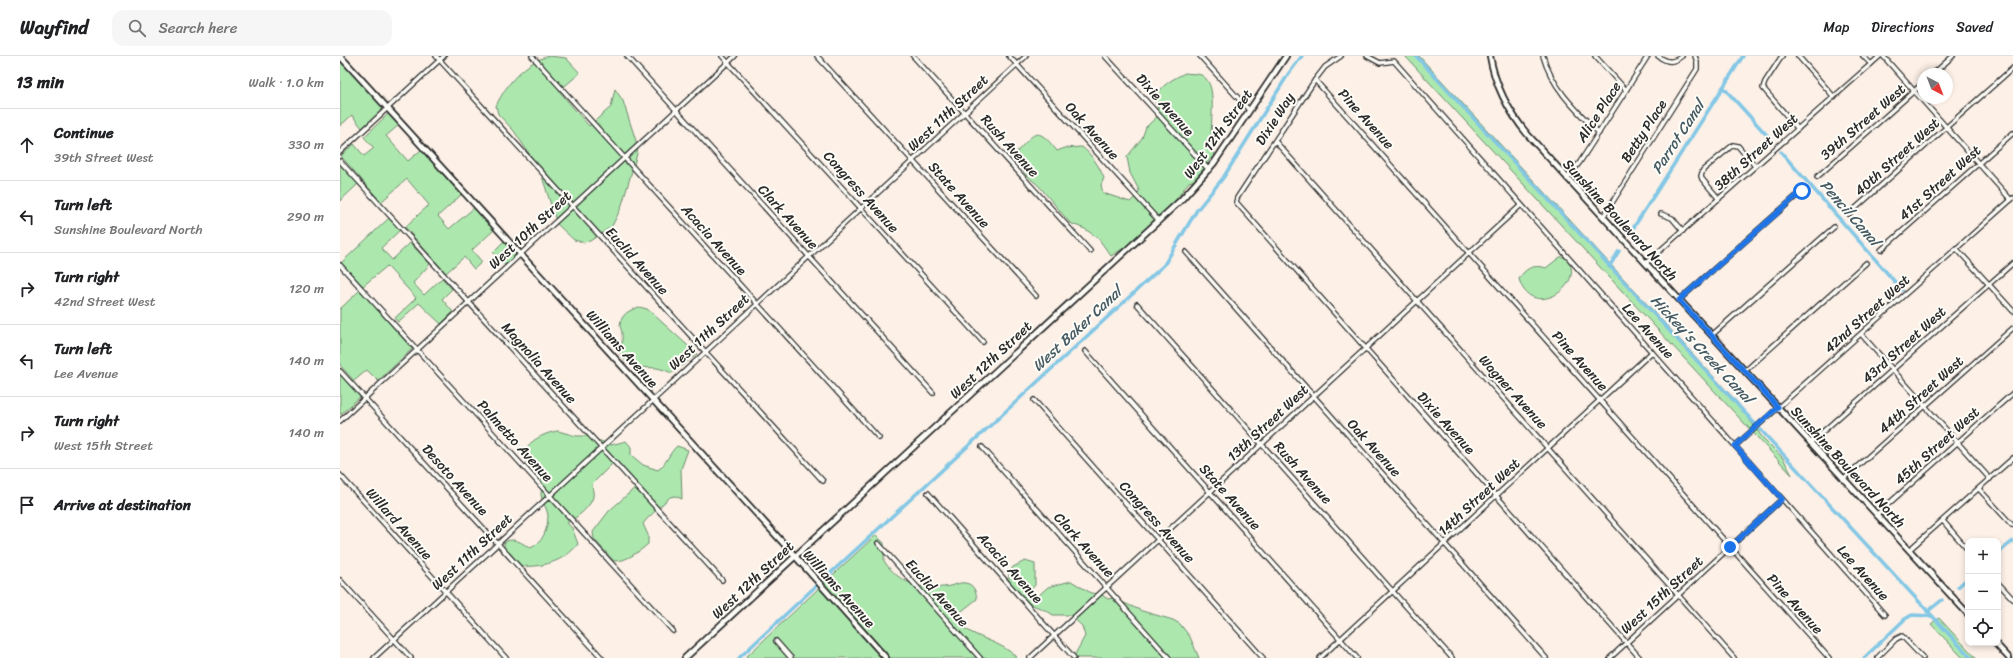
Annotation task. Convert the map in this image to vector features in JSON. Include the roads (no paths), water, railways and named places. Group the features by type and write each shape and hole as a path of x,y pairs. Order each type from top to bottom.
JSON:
{"street":[{"name":"Williams Avenue","path":"340,56 653,399 886,658"},
{"name":"Euclid Avenue","path":"436,56 823,481"},
{"path":"340,152 444,56"},
{"name":"Acacia Avenue","path":"532,56 879,438"},
{"name":"Clark Avenue","path":"627,56 933,392"},
{"name":"Congress Avenue","path":"722,56 983,342"},
{"name":"West 10th Street","path":"340,421 735,56"},
{"name":"State Avenue","path":"818,56 1036,296"},
{"name":"Rush Avenue","path":"913,56 1090,251"},
{"name":"Oak Avenue","path":"1009,56 1159,221"},
{"name":"West 11th Street","path":"374,658 704,351 1026,56"},
{"name":"Dixie Avenue","path":"1105,56 1209,170"},
{"path":"1200,56 1249,110"},
{"name":"West 12th Street","path":"685,658 1189,192 1209,170 1286,56"},
{"name":"Dixie Way","path":"1236,202 1237,198 1315,80 1325,67 1341,56"},
{"name":"Lee Avenue","path":"1367,56 1380,63 1394,61 1885,615"},
{"name":"Sunshine Boulevard North","path":"1490,56 1497,85 1512,115 1528,135 1965,611"},
{"path":"1543,56 1549,74 1558,88 1599,133"},
{"path":"1595,56 1626,90"},
{"name":"Alice Place","path":"1568,179 1648,56"},
{"path":"1658,56 1668,62 1673,62 1682,56"},
{"name":"Betty Place","path":"1603,217 1697,69 1695,56"},
{"path":"1782,56 1765,82 1764,88 1798,129"},
{"path":"1798,56 1834,97"},
{"path":"1864,56 1871,64"},
{"name":"38th Street West","path":"1646,264 1880,56"},
{"path":"1883,56 2012,199"},
{"path":"1940,68 1953,56"},
{"name":"40th Street West","path":"1849,214 2013,68"},
{"name":"Pine Avenue","path":"1315,80 1829,658"},
{"name":"39th Street West","path":"1817,177 1917,88"},
{"name":"41st Street West","path":"1881,250 2013,133"},
{"name":"Wagner Avenue","path":"1275,141 1418,300 1734,658"},
{"path":"1719,198 1700,176 1701,172 1709,165 1734,145 1738,146 1756,166"},
{"name":"Magnolia Avenue","path":"340,161 722,580"},
{"path":"1679,300 1802,191"},
{"name":"42nd Street West","path":"1735,446 2012,199"},
{"name":"Dixie Avenue","path":"1236,202 1640,658"},
{"name":"13th Street West","path":"1030,658 1469,252 1522,205"},
{"path":"1661,214 1672,218 1683,231"},
{"path":"1712,335 1834,227"},
{"path":"1956,248 2013,311"},
{"name":"Oak Avenue","path":"1186,252 1546,658"},
{"path":"1745,371 1866,263"},
{"name":"43rd Street West","path":"1810,443 2013,263"},
{"name":"Palmetto Avenue","path":"340,265 673,631"},
{"name":"Rush Avenue","path":"1137,304 1452,658"},
{"name":"44th Street West","path":"1843,479 2013,328"},
{"path":"1861,334 1990,479"},
{"name":"State Avenue","path":"1085,351 1357,658"},
{"name":"14th Street West","path":"1320,658 1652,352"},
{"name":"Desoto Avenue","path":"340,370 602,658"},
{"name":"45th Street West","path":"1876,515 2013,394"},
{"name":"Congress Avenue","path":"1034,400 1263,658"},
{"name":"Clark Avenue","path":"982,447 1169,658"},
{"path":"1909,550 2013,458"},
{"name":"Willard Avenue","path":"340,475 506,658"},
{"path":"1979,489 2012,525"},
{"name":"Acacia Avenue","path":"928,493 1074,658"},
{"name":"West 15th Street","path":"1610,658 1782,499"},
{"path":"1943,521 1965,547"},
{"name":"Euclid Avenue","path":"878,543 980,658"},
{"path":"340,580 411,658"},
{"path":"2001,586 2013,599"},
{"path":"1878,658 1896,639 1902,636 1924,658"},
{"path":"776,641 791,658"},
{"path":"1998,646 2009,658"}],"waterway":[{"name":"West Baker Canal","path":"822,581 1164,265 1197,210 1223,178 1289,73 1302,56"},
{"name":"Hickey's Creek Canal","path":"1416,56 1971,658"},
{"name":"Parrot Canal","path":"1632,230 1743,56"},
{"name":"Pencil Canal","path":"1723,87 1773,142"},
{"name":"Pencil Canal","path":"1781,152 1902,290"},
{"name":"Parrot Canal","path":"1609,267 1619,251"},
{"path":"2001,551 2013,541"},
{"path":"1958,587 1965,581"},
{"name":"West Baker Canal","path":"739,658 817,585"},
{"path":"1927,612 1942,600"},
{"path":"1864,658 1905,619 1912,615 1932,616"}]}
